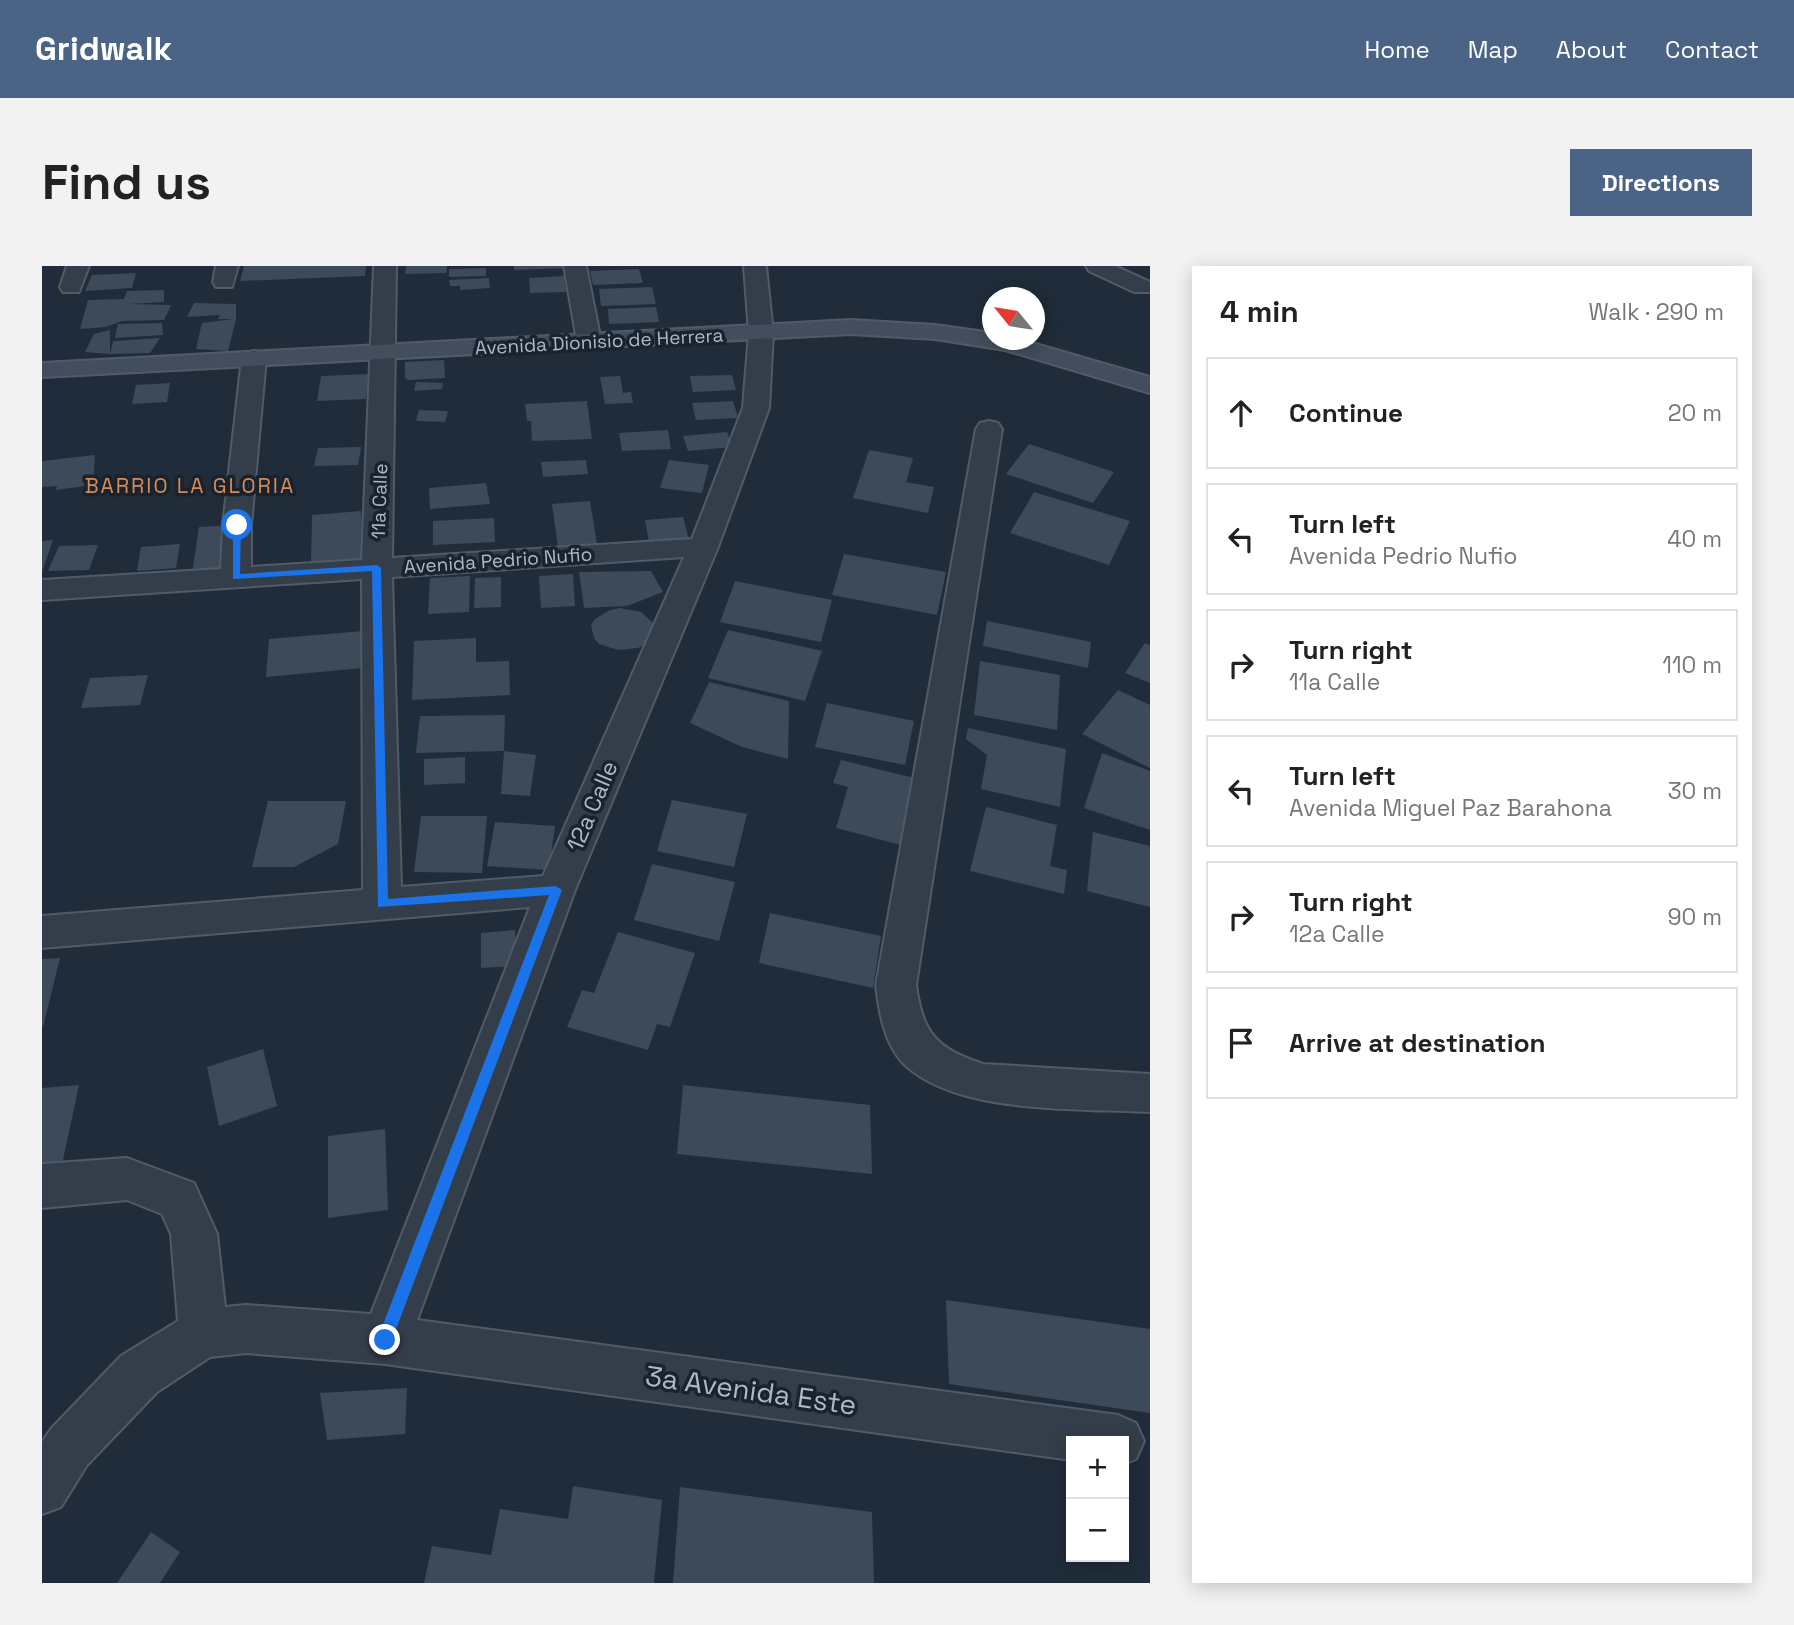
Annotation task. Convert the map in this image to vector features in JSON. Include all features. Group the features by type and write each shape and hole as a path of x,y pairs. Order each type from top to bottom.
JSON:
{"street":[{"name":"11a Calle","path":"382,904 377,568 385,266"},
{"path":"575,266 589,341"},
{"name":"12a Calle","path":"385,1340 556,890 703,547 756,408 761,333 755,266"},
{"path":"1097,266 1142,287"},
{"name":"Avenida Dionisio de Herrera","path":"42,370 851,327 935,332 1007,343 1150,385"},
{"path":"236,577 237,525 254,358"},
{"path":"989,429 896,985 900,1018 917,1049 944,1070 983,1083 1150,1093"},
{"name":"Avenida Pedrio Nufio","path":"42,590 703,547"},
{"path":"42,932 556,890"},
{"path":"42,1186 127,1180 177,1198 194,1234 203,1334 138,1374 69,1447 42,1488"},
{"name":"3a Avenida Este","path":"203,1334 246,1329 385,1340 1082,1436"},
{"path":"1129,1443 1150,1446"}],"building":[{"path":"244,266 366,266 365,276 240,281"},
{"path":"406,266 447,266 446,273 405,274"},
{"path":"514,266 567,266 567,268 514,270"},
{"path":"486,268 486,276 449,277 449,269"},
{"path":"639,269 643,283 593,285 590,271"},
{"path":"136,273 132,288 85,291 92,275"},
{"path":"564,276 566,292 530,293 529,278"},
{"path":"489,278 490,288 460,290 460,286 450,286 449,280"},
{"path":"652,287 656,304 601,306 599,289"},
{"path":"164,290 164,302 129,304 171,305 164,320 122,321 106,327 80,329 88,300 124,299 127,291"},
{"path":"194,303 236,304 236,319 228,351 196,349 202,323 233,319 218,319 220,315 187,317"},
{"path":"656,307 659,322 609,324 608,309"},
{"path":"162,323 163,335 115,338 118,324"},
{"path":"110,330 110,354 85,352 94,334"},
{"path":"160,338 150,353 110,354 113,341"},
{"path":"444,360 445,378 405,378 405,362"},
{"path":"368,374 366,399 317,401 321,376"},
{"path":"732,375 736,390 693,392 690,376"},
{"path":"620,376 623,393 631,392 633,403 605,404 600,377"},
{"path":"416,382 443,383 442,389 414,391"},
{"path":"170,383 167,402 132,404 136,385"},
{"path":"587,401 592,439 532,441 531,421 527,421 525,404"},
{"path":"733,401 738,418 696,420 692,403"},
{"path":"419,410 448,411 445,422 416,421"},
{"path":"668,430 671,449 622,451 619,433"},
{"path":"727,432 733,447 688,451 683,436"},
{"path":"1029,444 1114,472 1093,503 1006,474"},
{"path":"361,447 358,465 314,466 318,448"},
{"path":"869,450 913,458 906,482 934,487 928,513 853,498"},
{"path":"95,455 93,485 56,490 57,486 42,487 42,461"},
{"path":"586,460 588,474 543,477 541,462"},
{"path":"669,460 709,465 702,493 660,488"},
{"path":"486,483 490,504 430,509 429,488"},
{"path":"1034,492 1130,521 1109,565 1010,533"},
{"path":"590,501 597,544 558,547 552,504"},
{"path":"361,511 363,559 311,564 312,515"},
{"path":"683,517 689,540 649,542 645,520"},
{"path":"494,518 495,542 433,545 433,521"},
{"path":"235,525 232,571 192,574 199,527"},
{"path":"53,540 42,572 42,541"},
{"path":"180,544 176,568 137,571 141,547"},
{"path":"98,545 89,570 48,571 59,546"},
{"path":"844,554 946,572 937,615 832,595"},
{"path":"651,571 663,592 627,606 584,608 579,572"},
{"path":"573,574 575,606 541,608 539,576"},
{"path":"470,576 469,612 428,614 430,578"},
{"path":"501,577 501,607 474,608 475,578"},
{"path":"735,581 832,600 821,642 720,622"},
{"path":"620,608 641,612 653,623 654,631 646,644 638,648 618,650 599,644 594,638 591,625 595,619 610,610"},
{"path":"987,621 1091,642 1088,668 983,646"},
{"path":"728,630 822,651 805,701 708,678"},
{"path":"363,631 363,668 266,677 269,639"},
{"path":"476,638 476,662 509,661 510,695 412,700 414,641"},
{"path":"1145,643 1150,645 1150,683 1125,673"},
{"path":"980,661 1060,675 1057,730 974,715"},
{"path":"148,675 140,705 81,708 90,678"},
{"path":"709,682 789,701 788,759 742,747 690,723"},
{"path":"1118,690 1150,705 1150,768 1082,734"},
{"path":"827,703 914,721 905,765 815,747"},
{"path":"505,715 504,751 416,753 420,716"},
{"path":"968,728 1066,749 1060,807 981,789 987,755 966,739"},
{"path":"504,751 536,755 530,796 501,794"},
{"path":"1102,753 1150,771 1150,830 1084,808"},
{"path":"465,757 465,783 424,785 424,759"},
{"path":"841,760 918,779 901,845 836,828 848,787 833,783"},
{"path":"672,800 747,814 734,867 657,851"},
{"path":"268,801 346,801 338,844 294,867 252,867"},
{"path":"986,807 1057,825 1050,866 1067,870 1064,894 970,871"},
{"path":"421,816 487,816 482,873 414,872"},
{"path":"495,822 555,826 549,870 487,866"},
{"path":"1093,832 1150,846 1150,907 1087,891"},
{"path":"652,864 735,882 719,941 634,920"},
{"path":"770,913 881,936 873,988 759,963"},
{"path":"515,930 516,966 481,968 481,933"},
{"path":"618,932 695,953 670,1027 657,1024 648,1050 567,1027 582,990 594,993"},
{"path":"60,958 43,1027 42,1027 42,959"},
{"path":"263,1049 277,1106 219,1126 207,1067"},
{"path":"79,1085 60,1174 42,1175 42,1088"},
{"path":"683,1085 870,1105 872,1174 677,1154"},
{"path":"385,1129 388,1210 328,1218 328,1136"},
{"path":"946,1300 1150,1329 1150,1413 949,1384"},
{"path":"407,1388 405,1434 327,1440 320,1393"},
{"path":"573,1486 662,1500 654,1583 424,1583 432,1546 491,1555 500,1509 568,1519"},
{"path":"680,1487 872,1512 874,1583 673,1583"},
{"path":"151,1532 180,1552 160,1583 117,1583"}],"district":[{"name":"BARRIO LA GLORIA","path":"190,486"}],"route":[{"path":"237,525 236,577 377,568 382,904 556,890 385,1340"}]}
